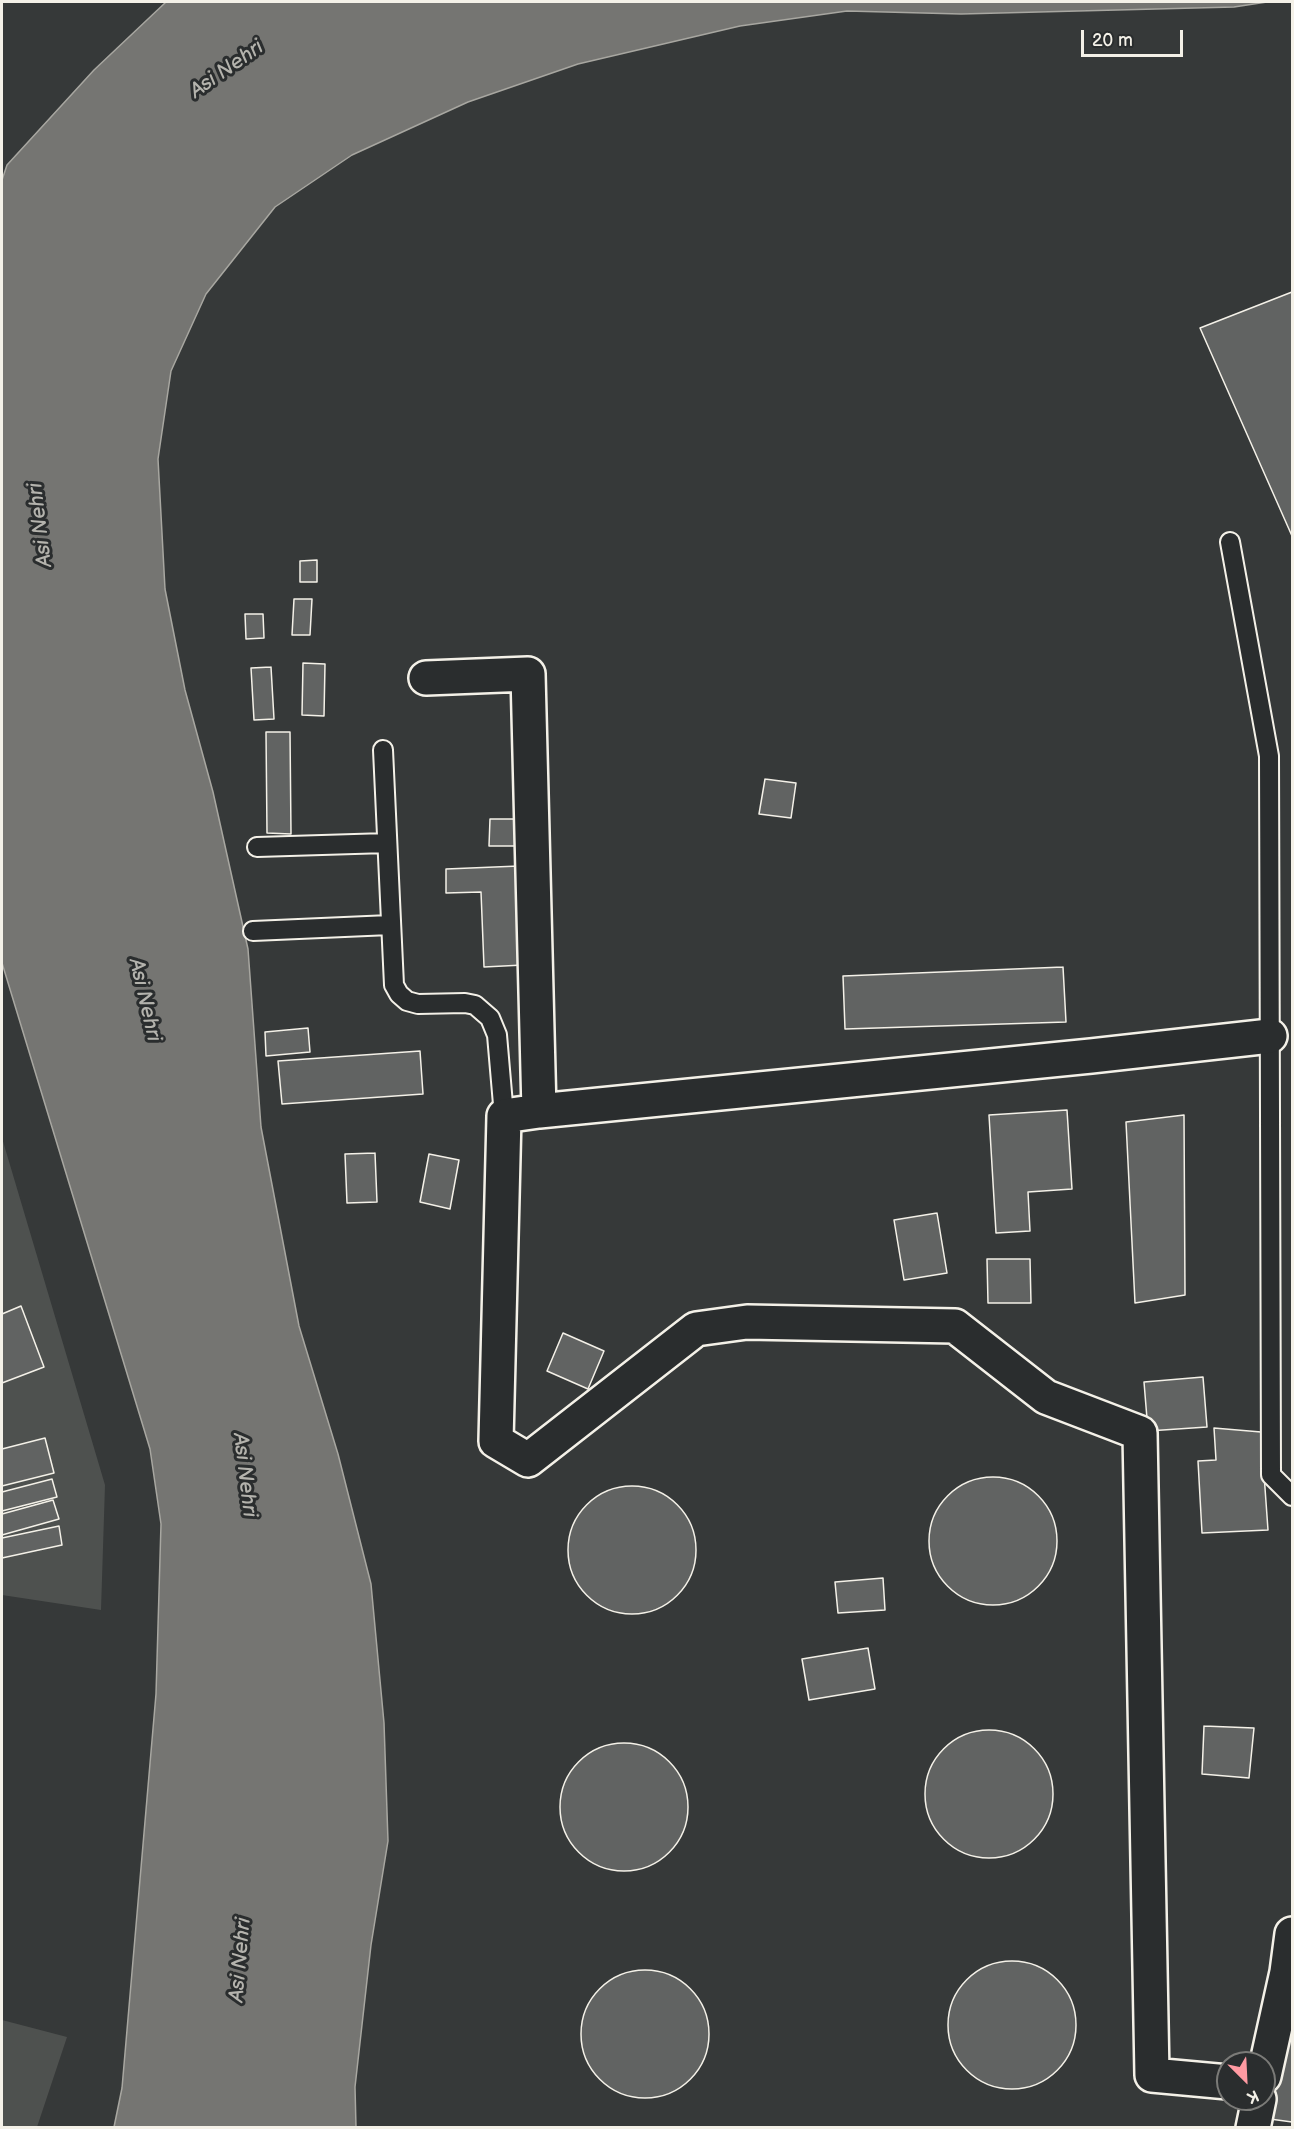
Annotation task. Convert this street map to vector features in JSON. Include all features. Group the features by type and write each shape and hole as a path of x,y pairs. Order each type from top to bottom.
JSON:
{"street":[{"path":"426,678 528,674 539,1111"},
{"path":"1216,2081 1152,2076 1140,1433 1046,1397 955,1326 747,1322 696,1329 528,1460 496,1441 504,1116 1270,1036"},
{"path":"1270,2051 1293,1934"},
{"path":"1252,2127 1256,2111"}],"lane":[{"path":"1230,542 1269,756 1271,1475 1293,1496"},
{"path":"383,750 394,985 407,1001 418,1004 465,1003 475,1005 490,1018 497,1035 504,1116"},
{"path":"257,847 387,843"},
{"path":"253,931 390,925"}],"shaded area":[{"path":"2,1138 105,1485 101,1610 2,1595"},
{"path":"2,2020 67,2037 37,2127 2,2127"}],"water":[{"name":"Asi Nehri","path":"166,2 1267,2 1234,7 961,14 847,11 740,26 578,64 468,102 352,155 275,207 206,294 171,371 158,459 165,589 185,690 213,792 248,949 261,1127 299,1326 338,1454 371,1584 384,1723 388,1841 371,1945 355,2087 356,2127 114,2127 122,2088 156,1694 161,1524 150,1449 2,963 2,180 7,165 94,70"}],"building":[{"path":"1292,292 1292,536 1200,328"},
{"path":"317,560 317,582 300,582 300,561"},
{"path":"294,599 312,599 310,635 292,635"},
{"path":"245,614 263,614 264,638 246,639"},
{"path":"303,663 325,664 324,716 302,715"},
{"path":"271,667 274,719 254,720 251,668"},
{"path":"266,732 290,732 291,834 267,833"},
{"path":"765,779 796,783 791,818 759,814"},
{"path":"490,819 517,819 517,846 489,846"},
{"path":"519,866 523,965 484,967 481,892 446,893 446,869"},
{"path":"1063,967 1066,1022 845,1029 843,976"},
{"path":"308,1028 310,1052 266,1056 265,1032"},
{"path":"420,1051 423,1094 282,1104 278,1061"},
{"path":"1067,1110 1072,1189 1028,1192 1030,1231 996,1233 989,1115"},
{"path":"1184,1115 1185,1295 1135,1303 1126,1122"},
{"path":"375,1153 377,1202 347,1203 345,1154"},
{"path":"429,1154 459,1160 450,1209 420,1202"},
{"path":"937,1213 947,1273 904,1280 894,1220"},
{"path":"987,1259 1030,1259 1031,1303 988,1303"},
{"path":"21,1306 44,1367 2,1383 2,1314"},
{"path":"563,1333 604,1351 588,1389 547,1371"},
{"path":"1203,1377 1207,1427 1148,1431 1144,1382"},
{"path":"1214,1428 1261,1432 1268,1530 1202,1533 1198,1461 1216,1460"},
{"path":"45,1438 54,1473 2,1486 2,1449"},
{"path":"993,1477 1017,1482 1038,1496 1052,1517 1057,1541 1052,1565 1038,1586 1017,1600 993,1605 969,1600 948,1586 934,1565 929,1541 934,1517 948,1496 969,1482"},
{"path":"52,1479 57,1497 2,1511 2,1492"},
{"path":"632,1486 656,1491 677,1505 691,1526 696,1550 691,1574 677,1595 656,1609 632,1614 608,1609 587,1595 573,1574 568,1550 573,1526 587,1505 608,1491"},
{"path":"53,1500 59,1519 2,1535 2,1514"},
{"path":"59,1526 62,1545 2,1558 2,1538"},
{"path":"883,1578 885,1610 838,1613 835,1582"},
{"path":"868,1648 875,1689 809,1700 802,1659"},
{"path":"1204,1726 1254,1728 1249,1778 1202,1774"},
{"path":"989,1730 1013,1735 1034,1749 1048,1770 1053,1794 1048,1818 1034,1839 1013,1853 989,1858 965,1853 944,1839 930,1818 925,1794 930,1770 944,1749 965,1735"},
{"path":"624,1743 648,1748 669,1762 683,1783 688,1807 683,1831 669,1852 648,1866 624,1871 600,1866 579,1852 565,1831 560,1807 565,1783 579,1762 600,1748"},
{"path":"1012,1961 1036,1966 1057,1980 1071,2001 1076,2025 1071,2049 1057,2070 1036,2084 1012,2089 988,2084 967,2070 953,2049 948,2025 953,2001 967,1980 988,1966"},
{"path":"645,1970 669,1975 690,1989 704,2010 709,2034 704,2058 690,2079 669,2093 645,2098 621,2093 600,2079 586,2058 581,2034 586,2010 600,1989 621,1975"},
{"path":"1292,2020 1292,2122 1270,2119 1271,2111 1276,2111 1277,2047"}]}
